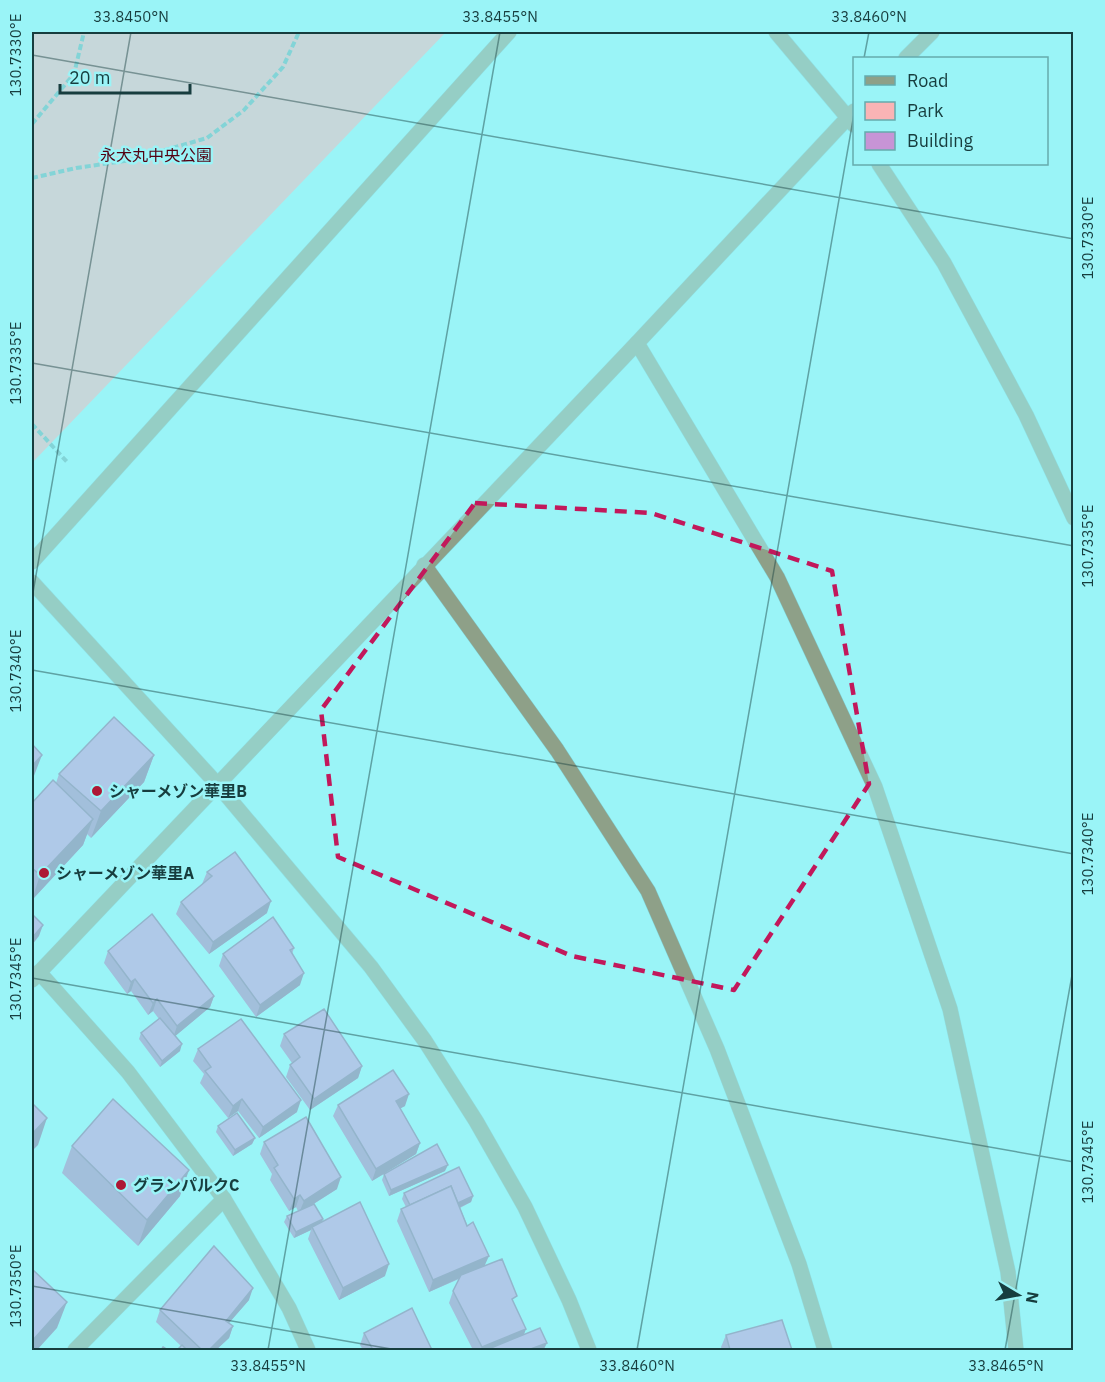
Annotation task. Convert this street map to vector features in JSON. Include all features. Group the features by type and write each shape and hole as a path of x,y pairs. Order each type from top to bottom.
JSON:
{"street":[{"path":"32,562 509,32"},
{"path":"308,1350 289,1308 224,1199 128,1072 35,976 424,565 853,118 776,32"},
{"path":"907,57 932,32"},
{"path":"880,165 944,263 1026,415 1074,518"},
{"path":"637,343 777,577 875,787 950,1009 1008,1272 1016,1350"},
{"path":"424,565 556,750 648,891 717,1049 771,1189 799,1264 825,1350"},
{"path":"32,582 217,784 371,967 425,1041 476,1121 525,1207 569,1300 589,1350"},
{"path":"75,1350 224,1199"}],"path":[{"path":"32,124 74,74 84,32"},
{"path":"32,178 76,168 131,160 207,138 244,110 283,67 299,32"},
{"path":"32,424 68,463"}],"highlighted area":[{"path":"475,503 651,513 832,571 869,784 734,990 572,956 338,857 321,710"}],"green space":[{"name":"永犬丸中央公園","path":"32,32 446,32 32,463"}],"building":[{"path":"114,717 154,755 101,811 59,774"},
{"path":"32,744 42,755 32,766"},
{"path":"53,780 93,819 40,875 32,868 32,803"},
{"path":"235,852 271,901 213,942 181,902 212,876 207,872"},
{"path":"32,914 43,925 32,938"},
{"path":"152,914 214,996 177,1026 157,999 153,1003 135,979 131,982 108,951"},
{"path":"273,917 294,948 290,950 304,973 260,1005 223,954"},
{"path":"324,1009 362,1066 314,1099 290,1065 300,1057 284,1034"},
{"path":"160,1018 182,1044 162,1061 141,1033"},
{"path":"241,1019 301,1100 263,1127 242,1099 233,1106 205,1071 211,1067 198,1049"},
{"path":"393,1070 409,1094 396,1101 420,1143 376,1169 338,1105"},
{"path":"113,1099 189,1170 147,1220 72,1146"},
{"path":"32,1103 47,1118 32,1134"},
{"path":"237,1113 255,1138 235,1150 218,1126"},
{"path":"306,1117 341,1177 304,1201 300,1195 294,1199 274,1168 278,1165 264,1142"},
{"path":"437,1144 448,1165 391,1190 384,1174"},
{"path":"459,1167 473,1196 458,1203 451,1186 410,1205 404,1193"},
{"path":"451,1186 467,1226 473,1222 489,1256 433,1280 401,1209"},
{"path":"360,1202 389,1264 343,1288 312,1227"},
{"path":"314,1204 323,1219 296,1232 287,1216"},
{"path":"214,1246 253,1288 226,1321 233,1326 209,1350 202,1350 160,1310"},
{"path":"502,1259 517,1296 512,1299 526,1329 482,1347 453,1291 461,1275"},
{"path":"32,1269 67,1302 32,1341"},
{"path":"412,1308 432,1350 373,1350 364,1333"},
{"path":"782,1320 792,1350 730,1350 726,1335"},
{"path":"540,1328 547,1343 528,1350 486,1350"},
{"path":"182,1345 187,1350 177,1350"}],"place":[{"name":"シャーメゾン華里B","path":"97,791"},
{"name":"シャーメゾン華里A","path":"44,873"},
{"name":"グランパルクC","path":"121,1185"}]}
